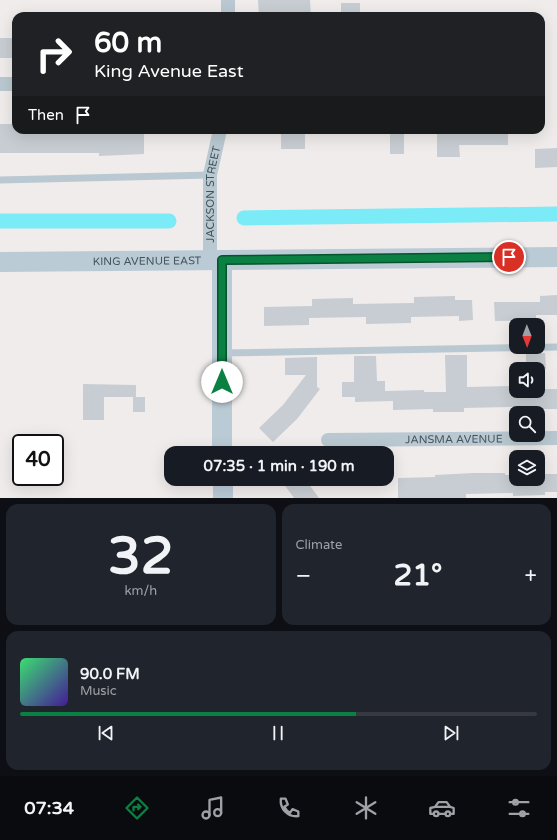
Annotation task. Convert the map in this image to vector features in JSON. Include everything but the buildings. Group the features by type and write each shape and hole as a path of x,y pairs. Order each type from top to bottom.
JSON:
{"main road":[{"name":"KING AVENUE EAST","path":"0,262 557,257"},
{"name":"JACKSON STREET","path":"216,259 222,353 222,446"},
{"path":"222,486 223,498"}],"street":[{"path":"228,0 228,12"},
{"path":"0,84 12,84"},
{"name":"JACKSON STREET","path":"216,259 210,175 219,134"},
{"name":"JANSMA AVENUE","path":"328,440 557,438"}],"lane":[{"path":"0,180 210,175"},
{"path":"222,353 557,347"}],"waterway":[{"path":"244,218 557,214"},
{"path":"0,221 169,221"}],"route":[{"path":"222,382 222,260 509,257"}]}
